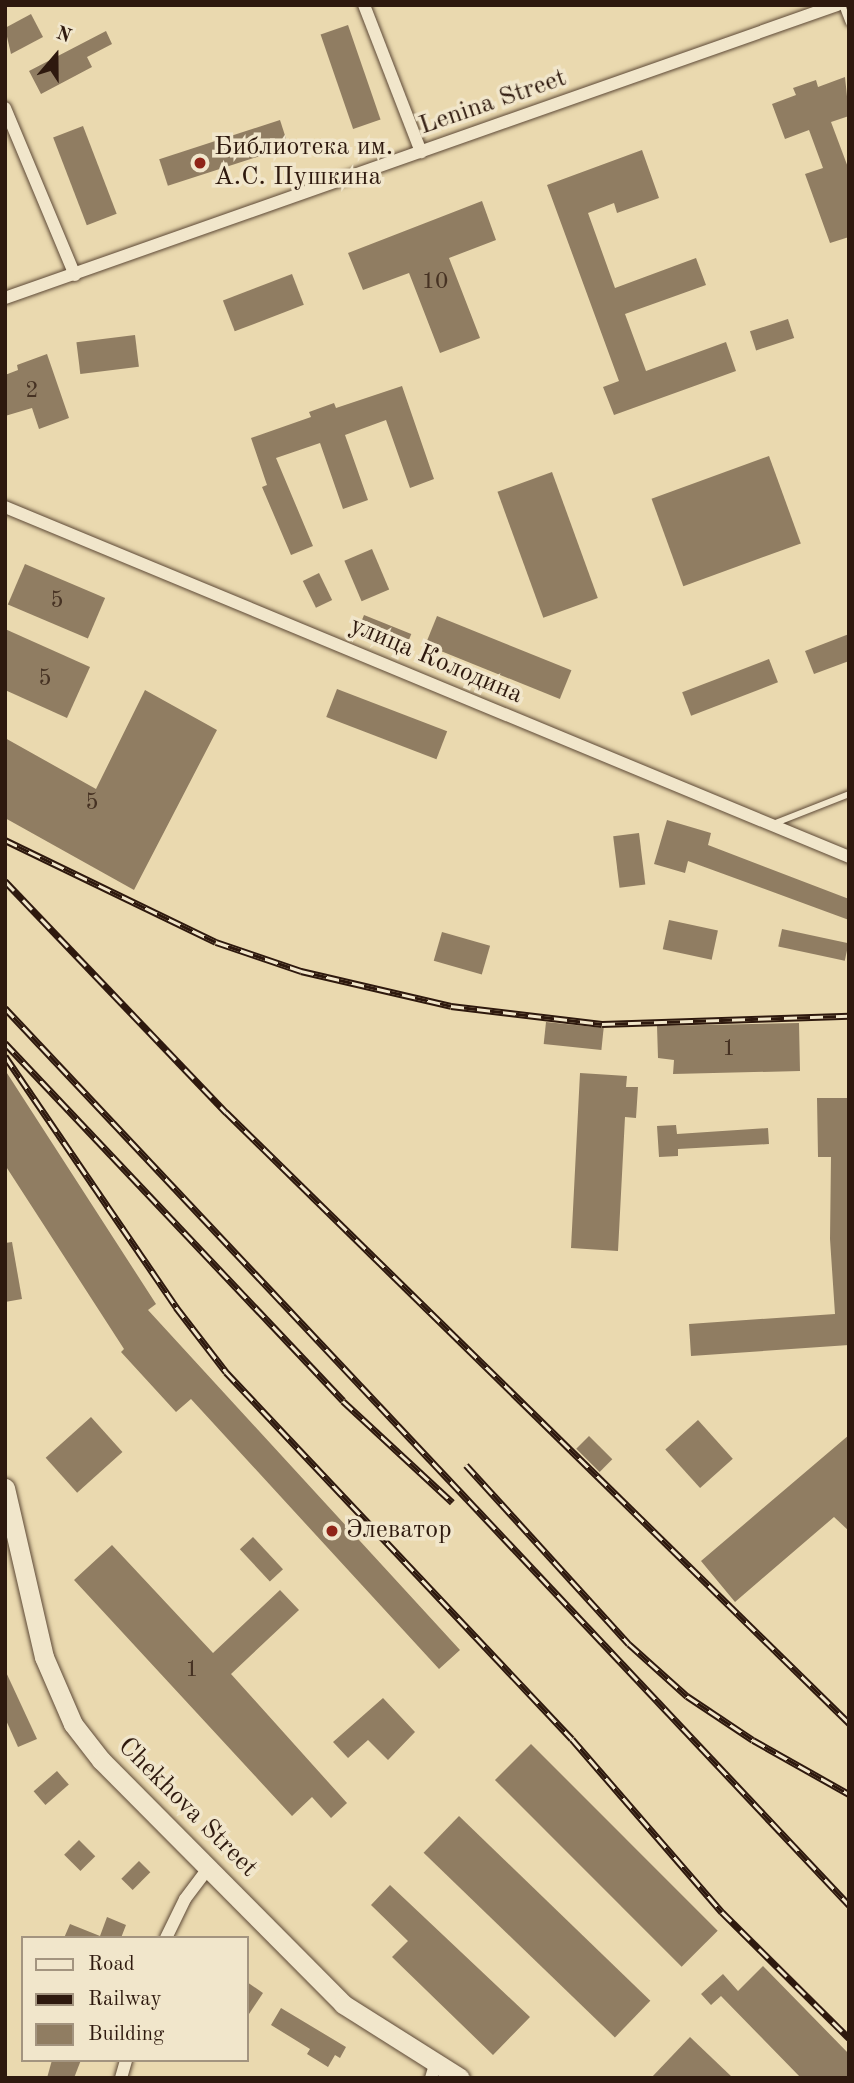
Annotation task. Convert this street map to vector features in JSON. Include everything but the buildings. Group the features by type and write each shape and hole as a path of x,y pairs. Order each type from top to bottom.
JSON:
{"main road":[{"name":"Chekhova Street","path":"6,1491 44,1657 58,1697 100,1760 343,2004 433,2070 460,2078"}],"street":[{"path":"364,5 421,152"},
{"name":"Lenina Street","path":"5,298 837,5"},
{"path":"5,108 75,275"},
{"name":"улица Колодина","path":"5,507 849,857"},
{"path":"167,1936 185,1899 208,1868"}],"lane":[{"path":"842,5 849,23"},
{"path":"772,825 849,794"}],"railway":[{"path":"5,840 216,942 301,971 451,1006 602,1024 849,1016"},
{"path":"5,881 226,1112 849,1723"},
{"path":"5,1008 849,1905"},
{"path":"5,1043 343,1401 452,1502"},
{"path":"5,1056 176,1307 226,1372 572,1739 722,1912 849,2038"},
{"path":"466,1465 629,1644 687,1696 753,1740 849,1794"}],"place":[{"name":"Библиотека им. А.С. Пушкина","path":"200,163"},
{"name":"Элеватор","path":"332,1531"}]}
